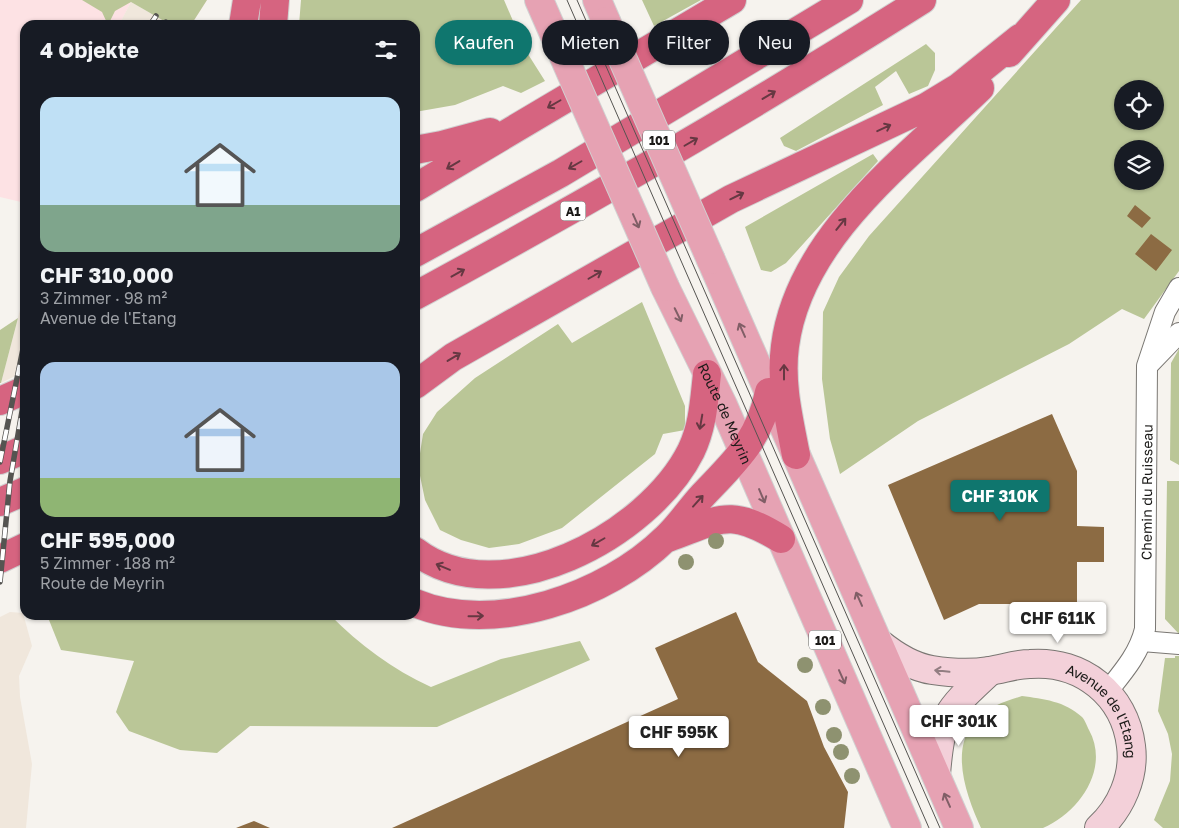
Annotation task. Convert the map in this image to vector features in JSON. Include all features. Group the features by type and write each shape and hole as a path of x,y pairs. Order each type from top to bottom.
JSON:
{"highway":[{"path":"244,20 246,0"},
{"path":"273,20 275,0"},
{"path":"420,185 732,0"},
{"path":"420,250 569,168 849,0"},
{"name":"A1","path":"420,293 579,207 736,115 922,0"},
{"path":"796,455 784,390 785,346 791,315 804,280 827,242 847,218 983,84 1020,38 1056,0"},
{"path":"420,381 453,357 731,199 926,107 959,87 1020,38"},
{"path":"420,149 449,143 525,121"},
{"path":"420,554 432,562 457,572 476,576 506,575 560,561 607,537 647,505 672,479 690,453 701,428 707,374"},
{"path":"0,402 20,392"},
{"path":"420,605 446,613 466,616 499,614 532,609 600,584 646,554 666,538 742,452 762,422 769,392"},
{"path":"0,460 20,451"},
{"path":"0,502 20,493"},
{"path":"666,538 717,521 733,518 752,523 780,539"},
{"path":"0,559 20,550"}],"main road":[{"name":"Route de Meyrin","path":"539,0 665,287 742,452 907,828"},
{"name":"101","path":"602,10 958,826"}],"street":[{"name":"Chemin du Ruisseau","path":"1107,692 1130,663 1142,642 1146,607 1147,366 1158,328 1177,295"},
{"path":"1147,366 1179,333"},
{"path":"1142,642 1179,644"},
{"path":"879,643 907,662 926,669 954,672 990,671"},
{"name":"Avenue de l'Etang","path":"990,671 1032,663 1053,665 1083,674 1107,692 1124,718 1132,748 1132,762 1122,796 1099,828"},
{"path":"936,774 939,740 946,718 965,695 990,671"}],"shaded area":[{"path":"0,0 207,0 194,20 178,20 131,2 122,20 20,20 20,202 0,197"},
{"path":"131,2 162,20 122,20"},
{"path":"20,309 20,374 1,383"},
{"path":"10,612 20,613 20,620 25,620 32,646 19,676 20,697 32,764 26,828 0,828 0,617"}],"green space":[{"path":"82,0 207,0 194,20 162,20 131,2 115,11 110,20 106,20 102,12"},
{"path":"301,0 504,0 513,20 435,20 435,65 532,65 532,60 545,81 521,93 503,86 455,105 420,111 420,20 299,20"},
{"path":"642,0 701,0 665,20 651,20"},
{"path":"1081,0 1179,0 1179,271 1144,319 1122,309 1069,344 918,421 840,474 830,439 822,379 823,312 839,277 869,236"},
{"path":"926,44 935,53 935,70 928,86 909,94 896,71 875,87 883,105 796,151 784,146 780,138"},
{"path":"873,154 878,161 786,263 771,272 761,270 745,227"},
{"path":"642,302 685,406 685,430 663,434 655,454 562,528 519,544 489,548 461,540 440,530 425,500 420,476 420,453 423,434 437,412 475,378 558,324 572,343"},
{"path":"18,318 1,383 0,383 0,330"},
{"path":"1179,349 1179,465 1170,460 1171,363"},
{"path":"1167,481 1179,481 1179,634 1165,619"},
{"path":"49,620 335,620 377,656 431,687 501,659 580,641 590,660 437,727 250,726 217,753 180,750 129,731 116,712 134,661 61,650"},
{"path":"1175,656 1179,656 1179,828 1163,828 1154,820 1170,781 1172,754 1168,734 1158,711 1165,658 1175,658"},
{"path":"1022,696 1061,704 1082,717 1095,744 1096,759 1093,773 1088,787 1069,811 1043,828 981,828 966,788 963,773 963,744 968,731 982,714 998,704"}],"building":[{"path":"1135,205 1151,218 1142,228 1127,216"},
{"path":"1151,234 1172,250 1156,271 1135,254"},
{"path":"1052,414 1077,471 1077,526 1104,527 1104,562 1077,562 1077,604 979,604 944,620 888,485"},
{"path":"736,612 758,662 807,701 824,747 848,792 844,828 392,828 678,699 655,648"},
{"path":"254,821 270,828 236,828 241,826"}],"tram line":[{"path":"567,0 929,828"},
{"path":"577,0 940,828"}],"railway":[{"path":"153,20 156,16"},
{"path":"0,462 20,364"},
{"path":"0,582 10,481 20,423"}]}
